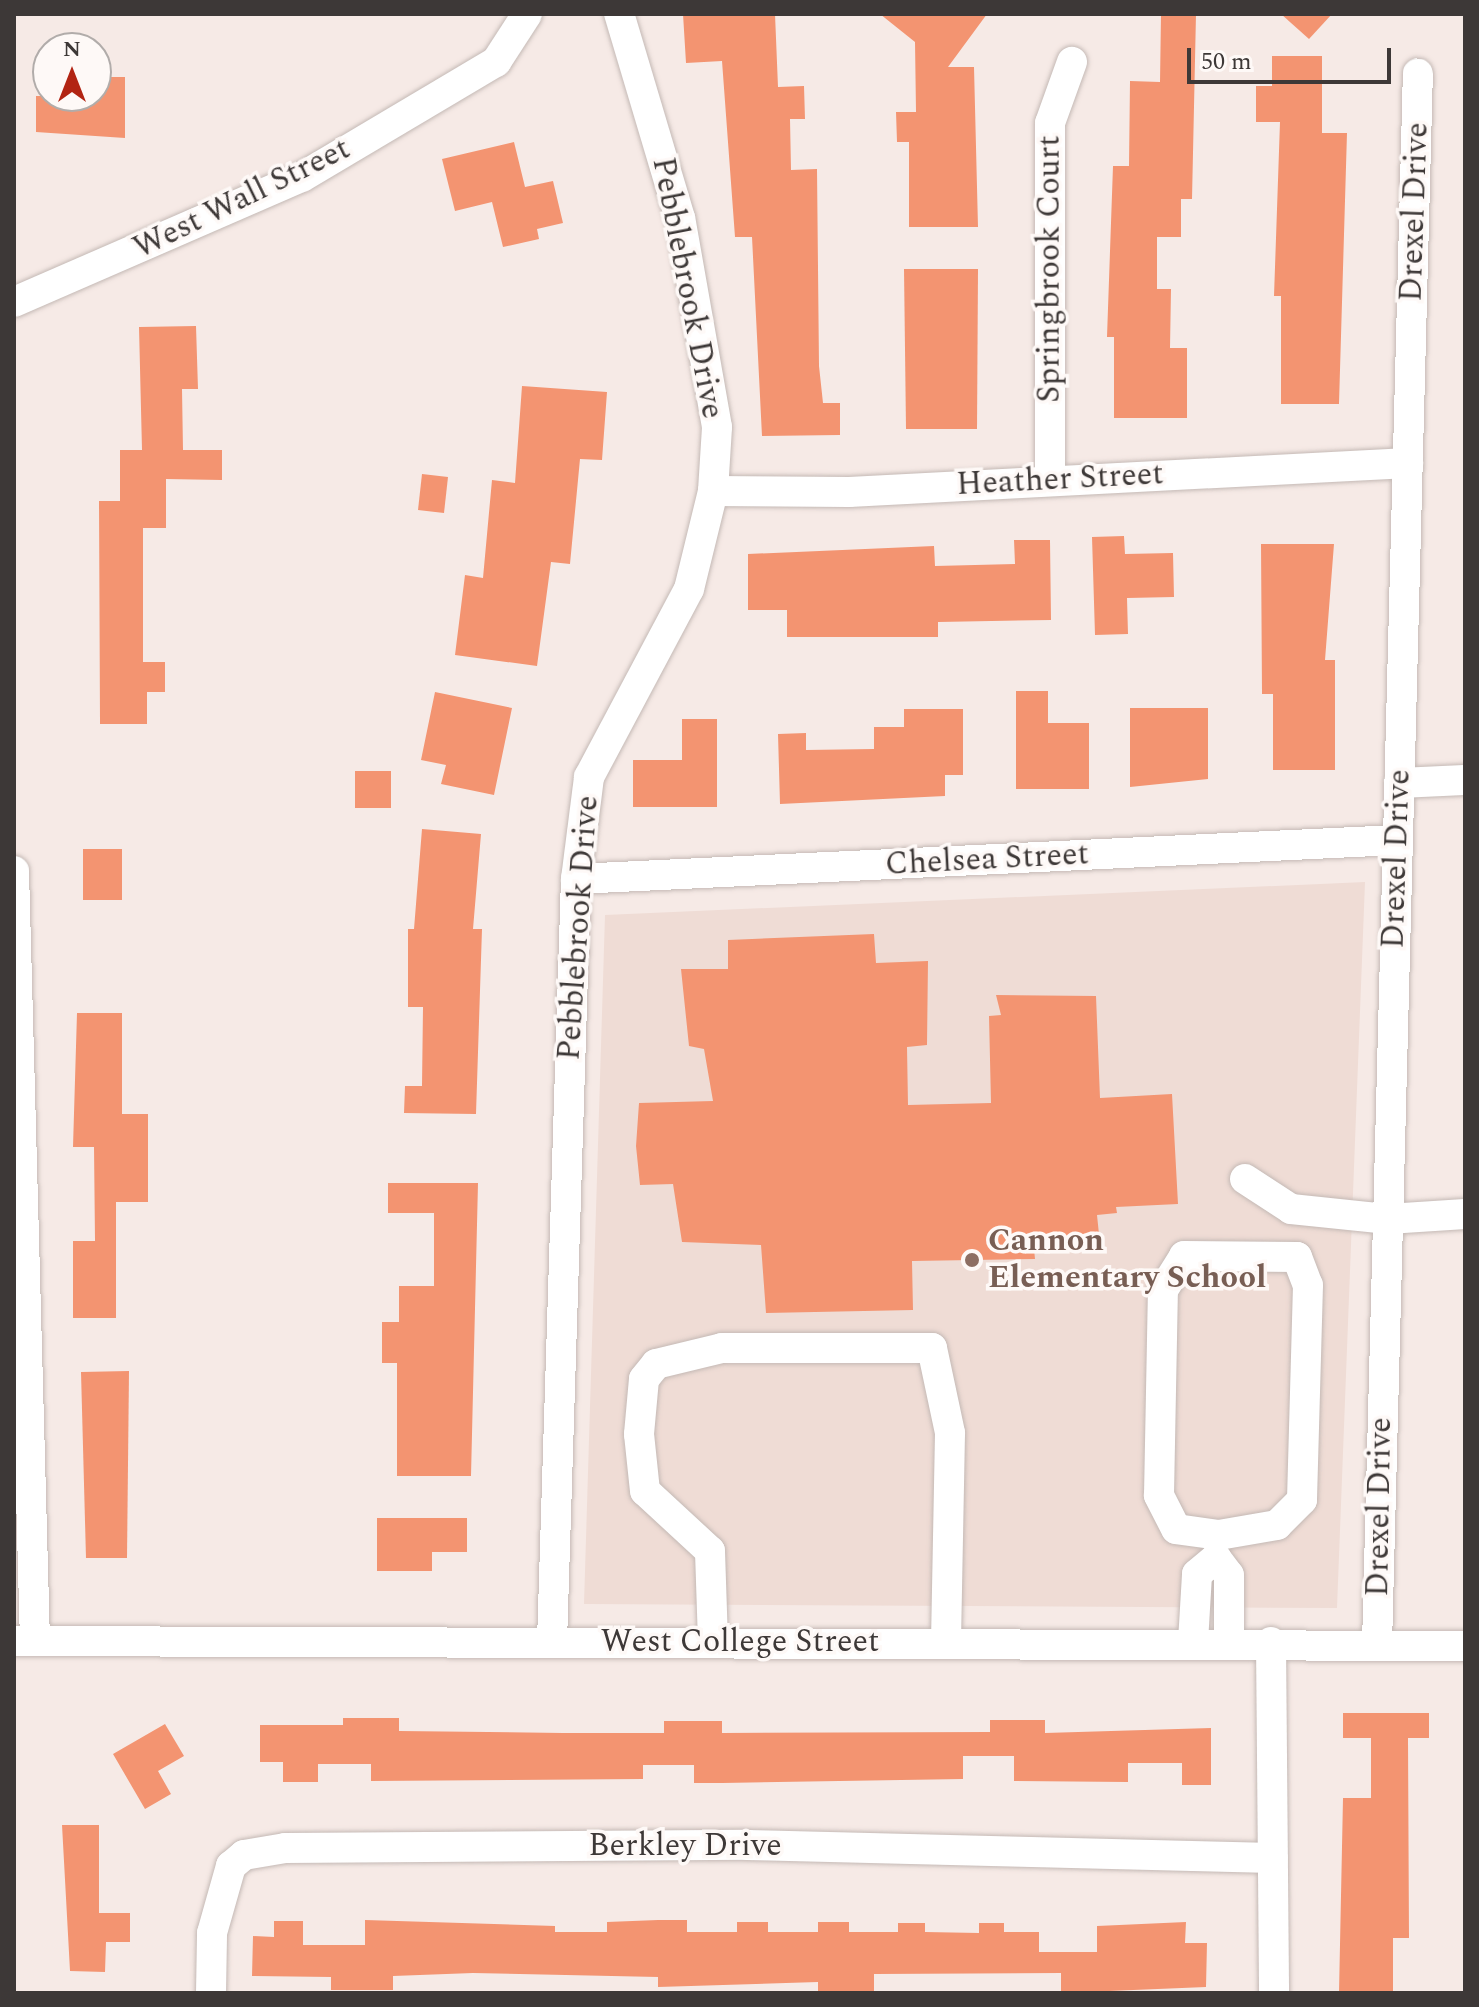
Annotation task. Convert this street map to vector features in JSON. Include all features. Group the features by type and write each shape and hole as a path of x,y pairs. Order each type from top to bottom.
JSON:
{"street":[{"name":"West Wall Street","path":"14,302 302,177 496,62 527,14"},
{"name":"Pebblebrook Drive","path":"552,1642 576,879 589,777 689,589 713,491 711,374 680,218 619,14"},
{"name":"Springbrook Court","path":"1050,481 1050,123 1072,62"},
{"name":"Drexel Drive","path":"1377,1645 1418,74"},
{"name":"Heather Street","path":"713,491 1050,481 1408,463"},
{"path":"1399,783 1465,780"},
{"name":"Chelsea Street","path":"576,879 1398,840"},
{"path":"14,871 24,1641"},
{"path":"1245,1179 1291,1209 1388,1219 1465,1214"},
{"path":"1193,1642 1197,1574 1218,1546 1277,1525 1302,1500 1308,1285 1297,1257 1184,1256 1163,1290 1159,1495 1176,1529 1218,1546 1229,1575 1229,1642"},
{"path":"713,1642 710,1551 645,1491 639,1434 644,1379 656,1364 722,1348 932,1348 950,1433 946,1642"},
{"name":"West College Street","path":"24,1641 1271,1642 1465,1646"},
{"path":"1271,1642 1274,1993"},
{"name":"Berkley Drive","path":"211,1993 212,1933 231,1866 244,1855 285,1848 747,1845 1273,1858"}],"shaded area":[{"name":"Cannon Elementary School","path":"1365,882 1337,1608 584,1604 605,915"}],"building":[{"path":"683,14 775,14 778,87 804,86 805,119 790,119 791,170 817,169 819,366 823,403 840,403 840,435 762,436 752,237 735,237 722,61 686,63"},
{"path":"880,14 987,14 948,67 974,67 978,227 909,227 909,142 897,142 896,112 916,112 915,42"},
{"path":"1161,14 1196,14 1192,199 1181,199 1181,237 1157,237 1157,289 1171,289 1170,348 1187,348 1187,418 1114,418 1114,337 1107,337 1113,166 1129,166 1130,81 1160,82"},
{"path":"1281,14 1332,14 1309,39"},
{"path":"1272,56 1322,56 1322,133 1347,133 1339,404 1281,404 1281,296 1274,296 1280,122 1256,122 1256,86 1272,86"},
{"path":"112,77 125,77 125,138 36,132 36,112 112,112"},
{"path":"514,142 525,187 553,181 563,223 537,229 539,239 503,247 492,202 455,211 442,159"},
{"path":"904,269 978,269 977,429 906,429"},
{"path":"196,326 198,389 182,389 183,450 222,450 222,480 166,479 166,528 143,528 143,662 165,662 165,692 147,692 147,724 100,724 99,501 120,501 120,450 142,450 139,327"},
{"path":"522,386 607,392 602,460 580,459 570,564 551,562 537,666 455,655 465,575 483,578 492,480 515,483"},
{"path":"422,474 448,477 444,513 418,510"},
{"path":"1124,536 1125,554 1173,553 1174,597 1127,598 1128,634 1095,635 1092,537"},
{"path":"1014,540 1050,540 1051,620 938,622 938,637 787,637 787,610 748,610 748,554 934,546 935,566 1015,564"},
{"path":"1261,544 1334,544 1325,660 1335,660 1335,770 1273,770 1273,694 1262,694"},
{"path":"1016,691 1048,691 1048,723 1089,723 1089,789 1016,789"},
{"path":"435,692 512,708 494,795 441,784 446,765 421,760"},
{"path":"1130,708 1208,708 1208,779 1130,787"},
{"path":"904,709 963,709 963,775 945,775 945,796 780,804 778,734 806,733 806,750 874,749 874,727 904,727"},
{"path":"682,719 717,719 717,807 633,807 633,760 682,760"},
{"path":"355,771 391,771 391,808 355,808"},
{"path":"422,829 481,834 473,929 482,929 476,1114 404,1113 405,1086 422,1086 423,1007 408,1007 408,929 414,929"},
{"path":"83,849 122,849 122,900 83,900"},
{"path":"874,934 876,963 928,961 927,1045 907,1047 908,1105 991,1103 989,1016 1001,1015 996,995 1096,996 1100,1098 1172,1094 1178,1204 1116,1207 1117,1213 1097,1215 1100,1244 1034,1249 1035,1259 912,1261 913,1310 766,1313 761,1245 682,1242 673,1184 640,1185 636,1146 639,1103 713,1101 704,1049 689,1046 681,969 728,969 728,940"},
{"path":"77,1013 122,1013 122,1114 148,1114 148,1202 116,1202 116,1318 73,1318 73,1241 95,1241 94,1147 73,1147"},
{"path":"388,1183 478,1183 471,1476 397,1476 397,1363 382,1363 382,1322 399,1322 399,1286 434,1286 434,1213 388,1213"},
{"path":"129,1371 127,1558 86,1558 81,1372"},
{"path":"377,1518 467,1518 467,1552 432,1552 432,1571 377,1571"},
{"path":"1343,1713 1429,1713 1429,1738 1408,1738 1409,1938 1393,1938 1393,1993 1339,1993 1343,1798 1371,1798 1371,1738 1343,1738"},
{"path":"343,1718 399,1718 399,1731 563,1733 664,1733 664,1721 722,1721 722,1733 990,1732 990,1720 1045,1720 1045,1733 1211,1728 1211,1785 1182,1785 1182,1763 1128,1763 1128,1782 1014,1781 1014,1756 963,1756 963,1779 722,1783 694,1783 694,1765 643,1765 643,1779 371,1781 371,1764 318,1764 318,1782 283,1782 283,1762 260,1762 260,1725 343,1725"},
{"path":"165,1724 184,1756 158,1771 171,1794 145,1809 113,1754"},
{"path":"62,1825 99,1825 99,1913 130,1913 130,1942 106,1942 105,1972 70,1971"},
{"path":"365,1920 555,1926 555,1932 607,1932 607,1922 658,1920 687,1920 687,1932 737,1932 737,1922 768,1922 768,1932 818,1932 818,1922 849,1922 849,1932 898,1932 898,1923 925,1923 925,1932 979,1933 979,1923 1004,1923 1004,1932 1039,1932 1039,1952 1097,1952 1097,1926 1186,1922 1185,1943 1207,1943 1206,1987 1061,1993 1061,1973 874,1974 874,1993 818,1993 818,1982 658,1987 658,1977 473,1973 393,1976 393,1990 331,1990 331,1977 252,1976 253,1936 274,1937 274,1921 303,1921 303,1945 365,1945"}],"place":[{"name":"Cannon Elementary School","path":"972,1260"}]}
